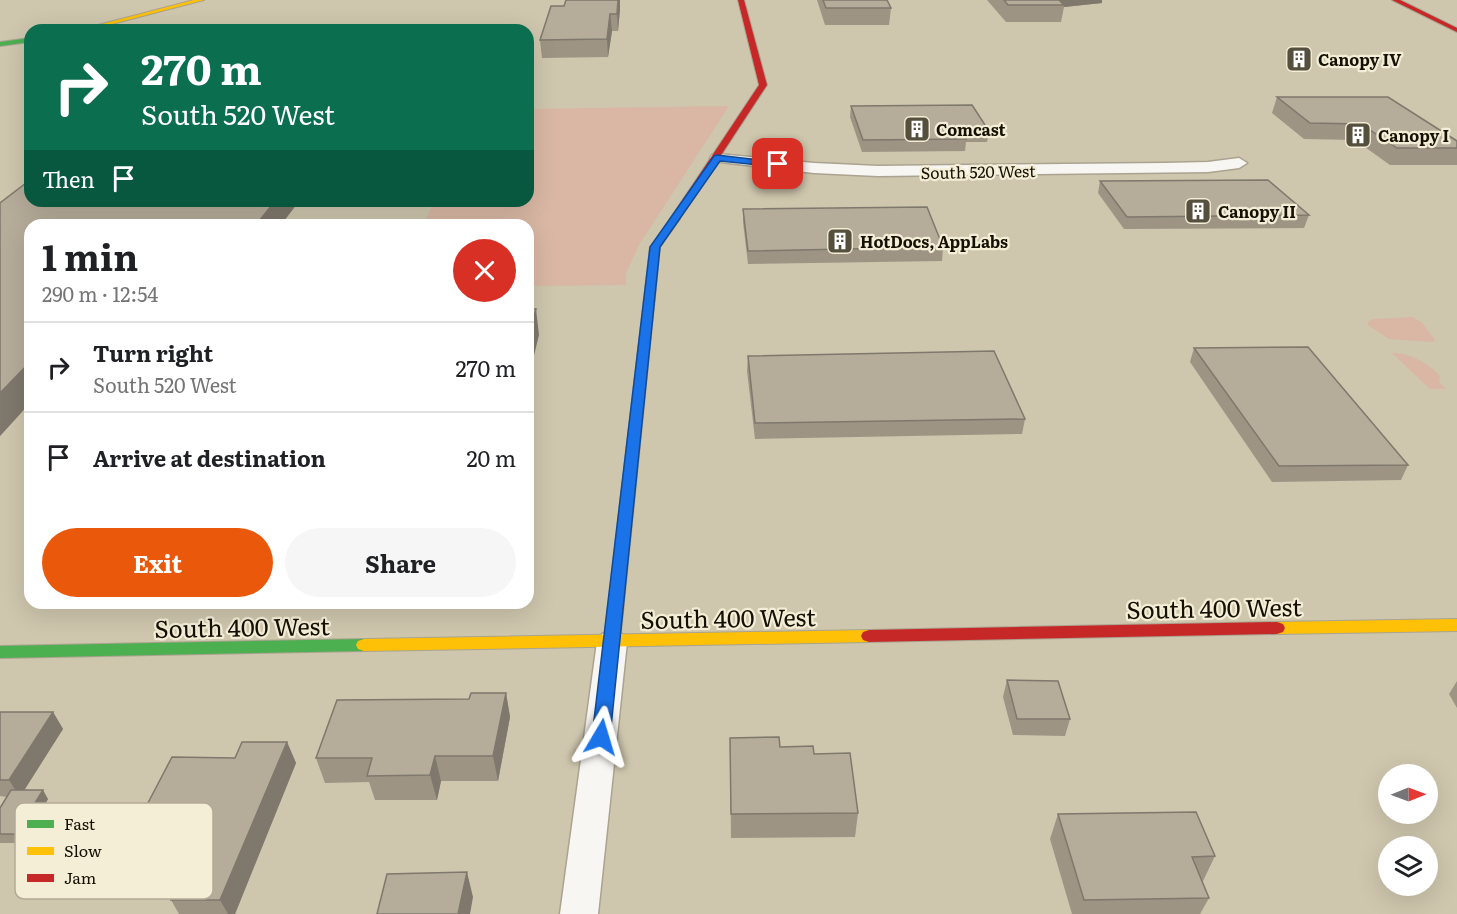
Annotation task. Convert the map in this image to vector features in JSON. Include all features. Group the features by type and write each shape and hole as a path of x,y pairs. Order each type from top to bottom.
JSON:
{"street":[{"path":"106,24 201,0"},
{"path":"579,914 612,642 655,247 717,158 763,85 741,0"},
{"path":"1395,0 1457,30"},
{"path":"0,44 24,40"},
{"name":"South 520 West","path":"717,158 814,168 889,171 1208,167 1239,163"},
{"name":"South 400 West","path":"0,652 1457,625"}],"shaded area":[{"path":"729,106 639,245 626,273 626,285 534,286 534,219 426,219 432,207 534,207 534,109"},
{"path":"1413,317 1422,323 1435,340 1433,342 1389,339 1368,325 1368,322 1373,319"},
{"path":"1392,353 1412,357 1430,367 1440,376 1439,382 1446,389 1430,389"}],"building":[{"path":"566,0 618,0 617,14 610,14 607,39 540,40 551,6 564,6"},
{"path":"823,0 887,0 891,8 826,8"},
{"path":"1004,0 1059,0 1064,5 1008,5"},
{"path":"1277,97 1388,97 1457,141 1457,148 1397,148 1361,124 1310,123"},
{"name":"Comcast","path":"972,105 989,131 962,131 966,139 863,140 851,106"},
{"name":"Canopy II","path":"1268,180 1309,215 1127,217 1100,181"},
{"path":"24,185 24,207 270,207 261,219 24,219 24,368 0,393 0,203"},
{"name":"HotDocs, AppLabs","path":"927,207 943,247 748,251 743,209"},
{"path":"1308,347 1408,465 1279,466 1194,348"},
{"path":"994,351 1025,419 755,423 748,356"},
{"path":"1007,680 1058,681 1070,719 1017,719"},
{"path":"471,693 506,693 493,756 435,756 430,775 367,776 372,758 316,758 337,700 469,699"},
{"path":"0,712 53,712 9,780 0,780"},
{"path":"779,737 780,747 813,746 814,754 850,753 858,813 731,814 730,738"},
{"path":"242,742 287,742 220,900 171,900 213,899 213,803 148,803 172,757 235,758"},
{"path":"11,790 43,790 35,803 15,803 15,834 0,834 0,808"},
{"path":"1196,812 1215,856 1192,857 1209,898 1084,900 1058,814"},
{"path":"467,872 458,914 377,914 387,874"}],"traffic: fast":[{"path":"0,44 24,41"},
{"path":"612,642 655,247 675,219"},
{"path":"0,652 364,645"}],"traffic: slow":[{"path":"106,24 201,0"},
{"path":"1277,628 1457,625"},
{"path":"364,645 869,636"}],"traffic: jam":[{"path":"675,219 763,85 741,0"},
{"path":"1395,0 1457,30"},
{"path":"869,636 1277,628"}],"place":[{"name":"Canopy IV","path":"1299,59"},
{"name":"Comcast","path":"917,129"},
{"name":"Canopy I","path":"1358,135"},
{"name":"Canopy II","path":"1198,211"},
{"name":"HotDocs, AppLabs","path":"840,241"}],"route":[{"path":"601,737 650,296 651,266 655,247 717,158 778,164"}]}
